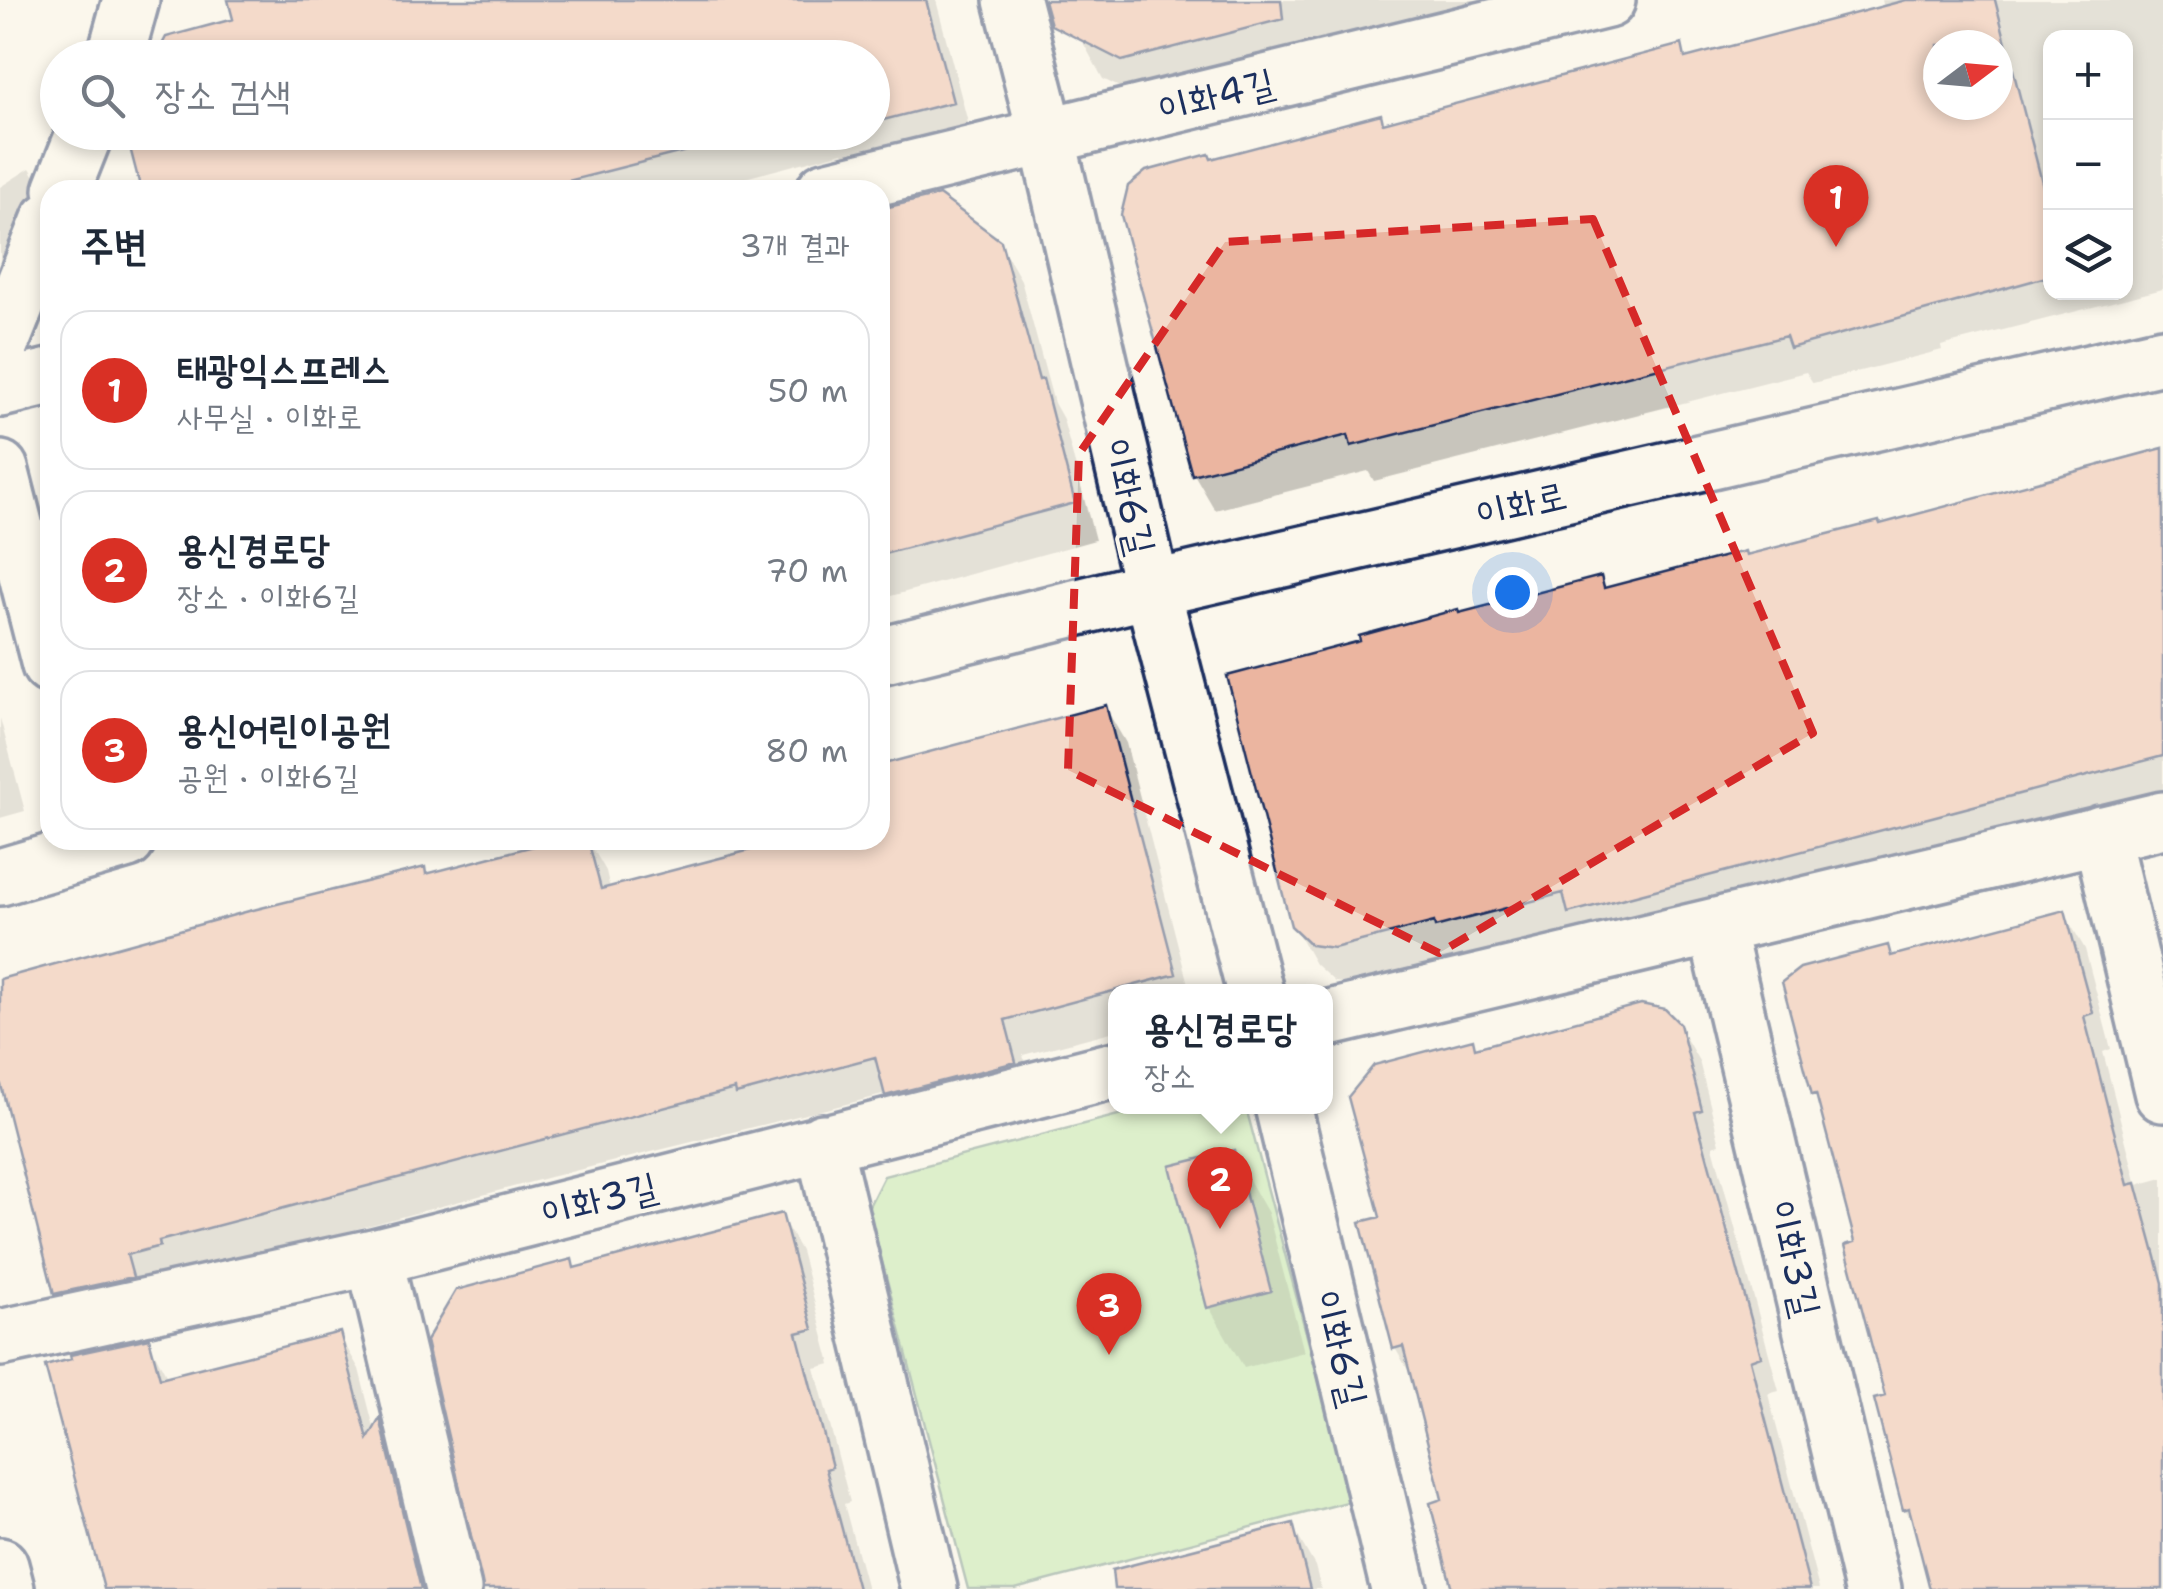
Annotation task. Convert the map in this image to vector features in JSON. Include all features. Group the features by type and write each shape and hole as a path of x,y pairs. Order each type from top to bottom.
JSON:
{"street":[{"path":"120,40 131,0"},
{"name":"이화6길","path":"1012,0 1048,136 1152,589 1253,984"},
{"name":"이화4길","path":"867,180 1607,0"},
{"path":"66,180 78,150"},
{"path":"0,345 40,245"},
{"name":"이화로","path":"890,654 1152,589 2163,356"},
{"path":"0,388 40,378"},
{"path":"0,469 40,627"},
{"path":"1333,1016 2163,820"},
{"path":"2100,834 2163,1094"},
{"path":"0,877 82,850"},
{"name":"이화3길","path":"1716,927 1873,1589"},
{"name":"이화3길","path":"0,1338 374,1257 1108,1072"},
{"name":"이화6길","path":"1286,1114 1400,1589"},
{"path":"824,1142 930,1589"},
{"path":"374,1257 453,1589"},
{"path":"0,1566 6,1589"}],"highlighted area":[{"path":"1593,219 1813,733 1439,953 1068,770 1079,454 1225,242"}],"green space":[{"path":"1122,1114 1248,1114 1351,1501 1015,1589 968,1589 868,1208 884,1176"}],"building":[{"path":"228,0 926,0 953,102 890,118 890,40 164,40 233,19"},
{"path":"1044,0 1281,0 1283,19 1122,61 1051,25"},
{"path":"1906,0 1995,0 2003,30 1923,30 1923,120 2013,120 2013,70 2043,186 2043,278 1790,348 1786,336 1351,446 1348,435 1192,475 1121,215 1128,186 1146,171 1209,154 1211,159 1381,114 1383,123 1682,44 1685,58"},
{"path":"131,150 690,150 572,180 138,180"},
{"path":"939,195 1001,241 1075,503 890,552 890,207"},
{"path":"2163,448 2163,756 1568,913 1563,893 1435,927 1434,922 1334,948 1311,945 1291,926 1227,676 1360,641 1359,636 1458,609 1459,613 1601,576 1604,588 1745,551 1746,555 1879,521 1880,524"},
{"path":"1106,705 1176,974 1139,984 1108,984 1108,992 1005,1020 1016,1062 885,1096 875,1057 736,1094 735,1089 159,1241 160,1246 127,1255 133,1277 54,1294 0,1081 0,979 425,867 426,874 518,850 591,850 601,889 751,850 890,850 890,762"},
{"path":"2065,910 2093,1013 2084,1016 2128,1185 2136,1183 2163,1283 2163,1589 1930,1589 1909,1508 1903,1510 1874,1399 1885,1396 1845,1245 1855,1242 1782,982 1800,968 1888,945 1891,956"},
{"path":"1641,1004 1665,1009 1680,1024 1702,1110 1695,1112 1761,1356 1750,1360 1810,1589 1452,1589 1430,1503 1442,1499 1403,1346 1393,1349 1360,1222 1380,1217 1348,1097 1374,1065 1473,1039 1475,1048"},
{"path":"1234,1150 1271,1291 1207,1308 1170,1166"},
{"path":"782,1213 813,1329 797,1333 832,1467 826,1469 858,1589 483,1589 426,1341 456,1290 572,1259 574,1268"},
{"path":"340,1332 368,1439 380,1418 421,1589 104,1589 45,1366 71,1359 70,1355 149,1338 160,1378"},
{"path":"1293,1523 1310,1589 1114,1589 1112,1570"}],"place":[{"name":"태광익스프레스","path":"1836,247"},
{"name":"용신경로당","path":"1220,1229"},
{"name":"용신어린이공원","path":"1109,1355"}]}
